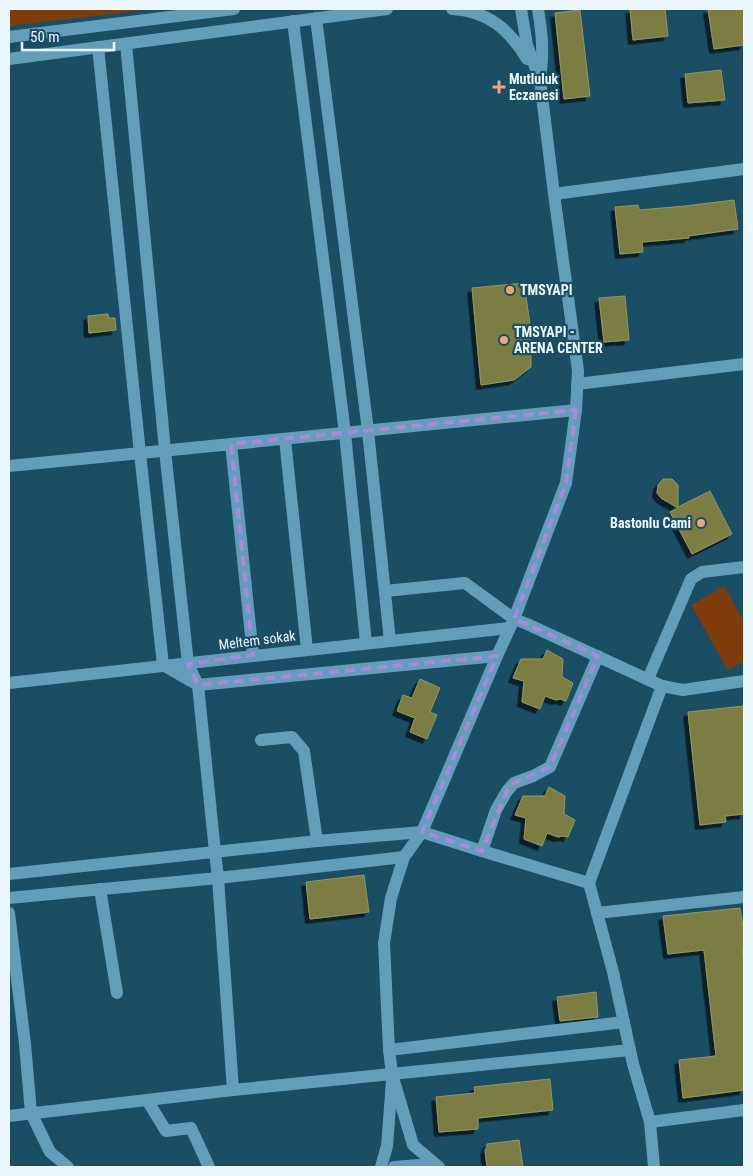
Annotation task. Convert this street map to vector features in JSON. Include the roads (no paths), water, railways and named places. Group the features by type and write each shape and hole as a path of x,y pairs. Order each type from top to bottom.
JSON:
{"street":[{"path":"9,37 234,9"},
{"path":"9,59 387,9"},
{"path":"452,9 462,9 482,14 504,29 522,51 540,80"},
{"path":"521,9 527,45 540,80"},
{"path":"381,1167 387,1146 392,1074 384,944 391,898 404,857 422,832 512,624 566,483 576,410 578,371 540,80 543,45 538,9"},
{"path":"316,18 368,431 390,641"},
{"path":"293,21 345,433 366,644"},
{"path":"126,44 165,450 188,664 198,685 218,878 233,1090"},
{"path":"98,48 163,665 198,685 497,656"},
{"path":"554,194 744,168"},
{"path":"578,384 744,364"},
{"path":"9,466 576,410"},
{"path":"285,439 307,650"},
{"path":"231,444 253,655"},
{"path":"648,680 691,579 702,572 744,567"},
{"path":"385,591 465,583 512,624 527,624 662,686 684,690 744,681"},
{"name":"Meltem sokak","path":"9,683 366,644 512,624"},
{"path":"482,851 496,810 507,791 514,783 550,767 598,656"},
{"path":"654,1167 650,1122 633,1064 589,883 662,686"},
{"path":"261,740 292,738 304,751 317,841"},
{"path":"9,874 317,841 422,832 589,883"},
{"path":"9,898 218,878 404,857"},
{"path":"100,889 117,994"},
{"path":"597,913 744,897"},
{"path":"9,913 13,984 31,1113 50,1152 68,1167"},
{"path":"390,1050 624,1022"},
{"path":"9,1116 233,1090 630,1050"},
{"path":"392,1074 413,1146 439,1167"},
{"path":"147,1100 166,1131 191,1128 208,1167"},
{"path":"650,1122 744,1110"},
{"path":"394,1167 419,1165 433,1167"}],"place":[{"name":"Mutluluk Eczanesi","path":"499,87"},
{"name":"TMSYAPI","path":"510,290"},
{"name":"TMSYAPI - ARENA CENTER","path":"504,340"},
{"name":"Bastonlu Cami","path":"701,523"}]}
